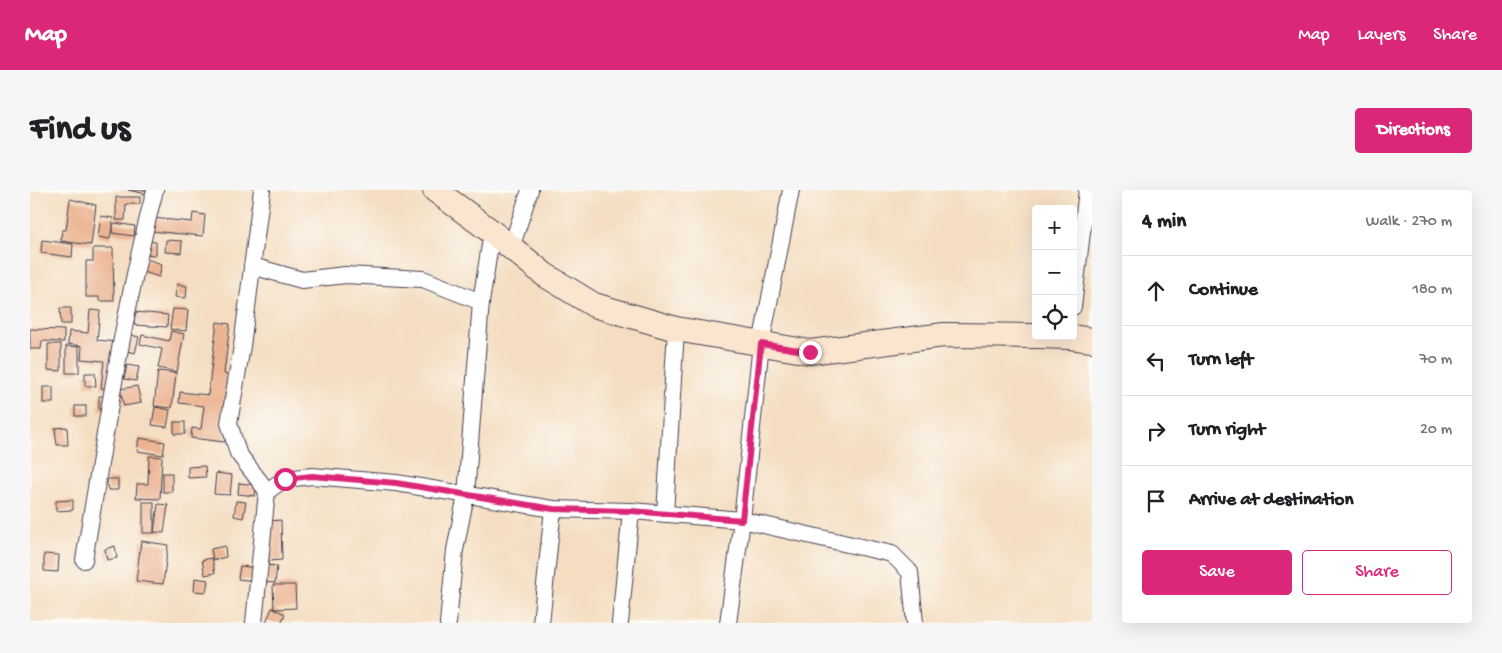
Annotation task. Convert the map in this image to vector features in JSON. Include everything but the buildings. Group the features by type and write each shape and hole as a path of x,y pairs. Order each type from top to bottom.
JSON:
{"street":[{"path":"84,560 115,375 140,248 155,190"},
{"path":"254,623 267,491 238,453 229,423 242,346 262,190"},
{"path":"511,248 530,190"},
{"path":"728,623 742,520 761,344 791,190"},
{"path":"1074,295 1087,190"},
{"path":"446,194 545,275 594,305 676,329 810,352 944,335 1032,336"},
{"path":"448,623 455,550 466,495 481,302 492,232"},
{"path":"252,266 302,280 345,274 423,279 481,302"},
{"path":"665,514 676,329"},
{"path":"1077,337 1092,340"},
{"path":"267,491 285,479 312,476 396,483 553,509 631,511 742,520 892,554 910,572 915,623"},
{"path":"541,623 553,509"},
{"path":"620,623 631,511"}],"route":[{"path":"285,479 312,476 396,483 553,509 631,511 742,520 761,344 810,352"}]}
